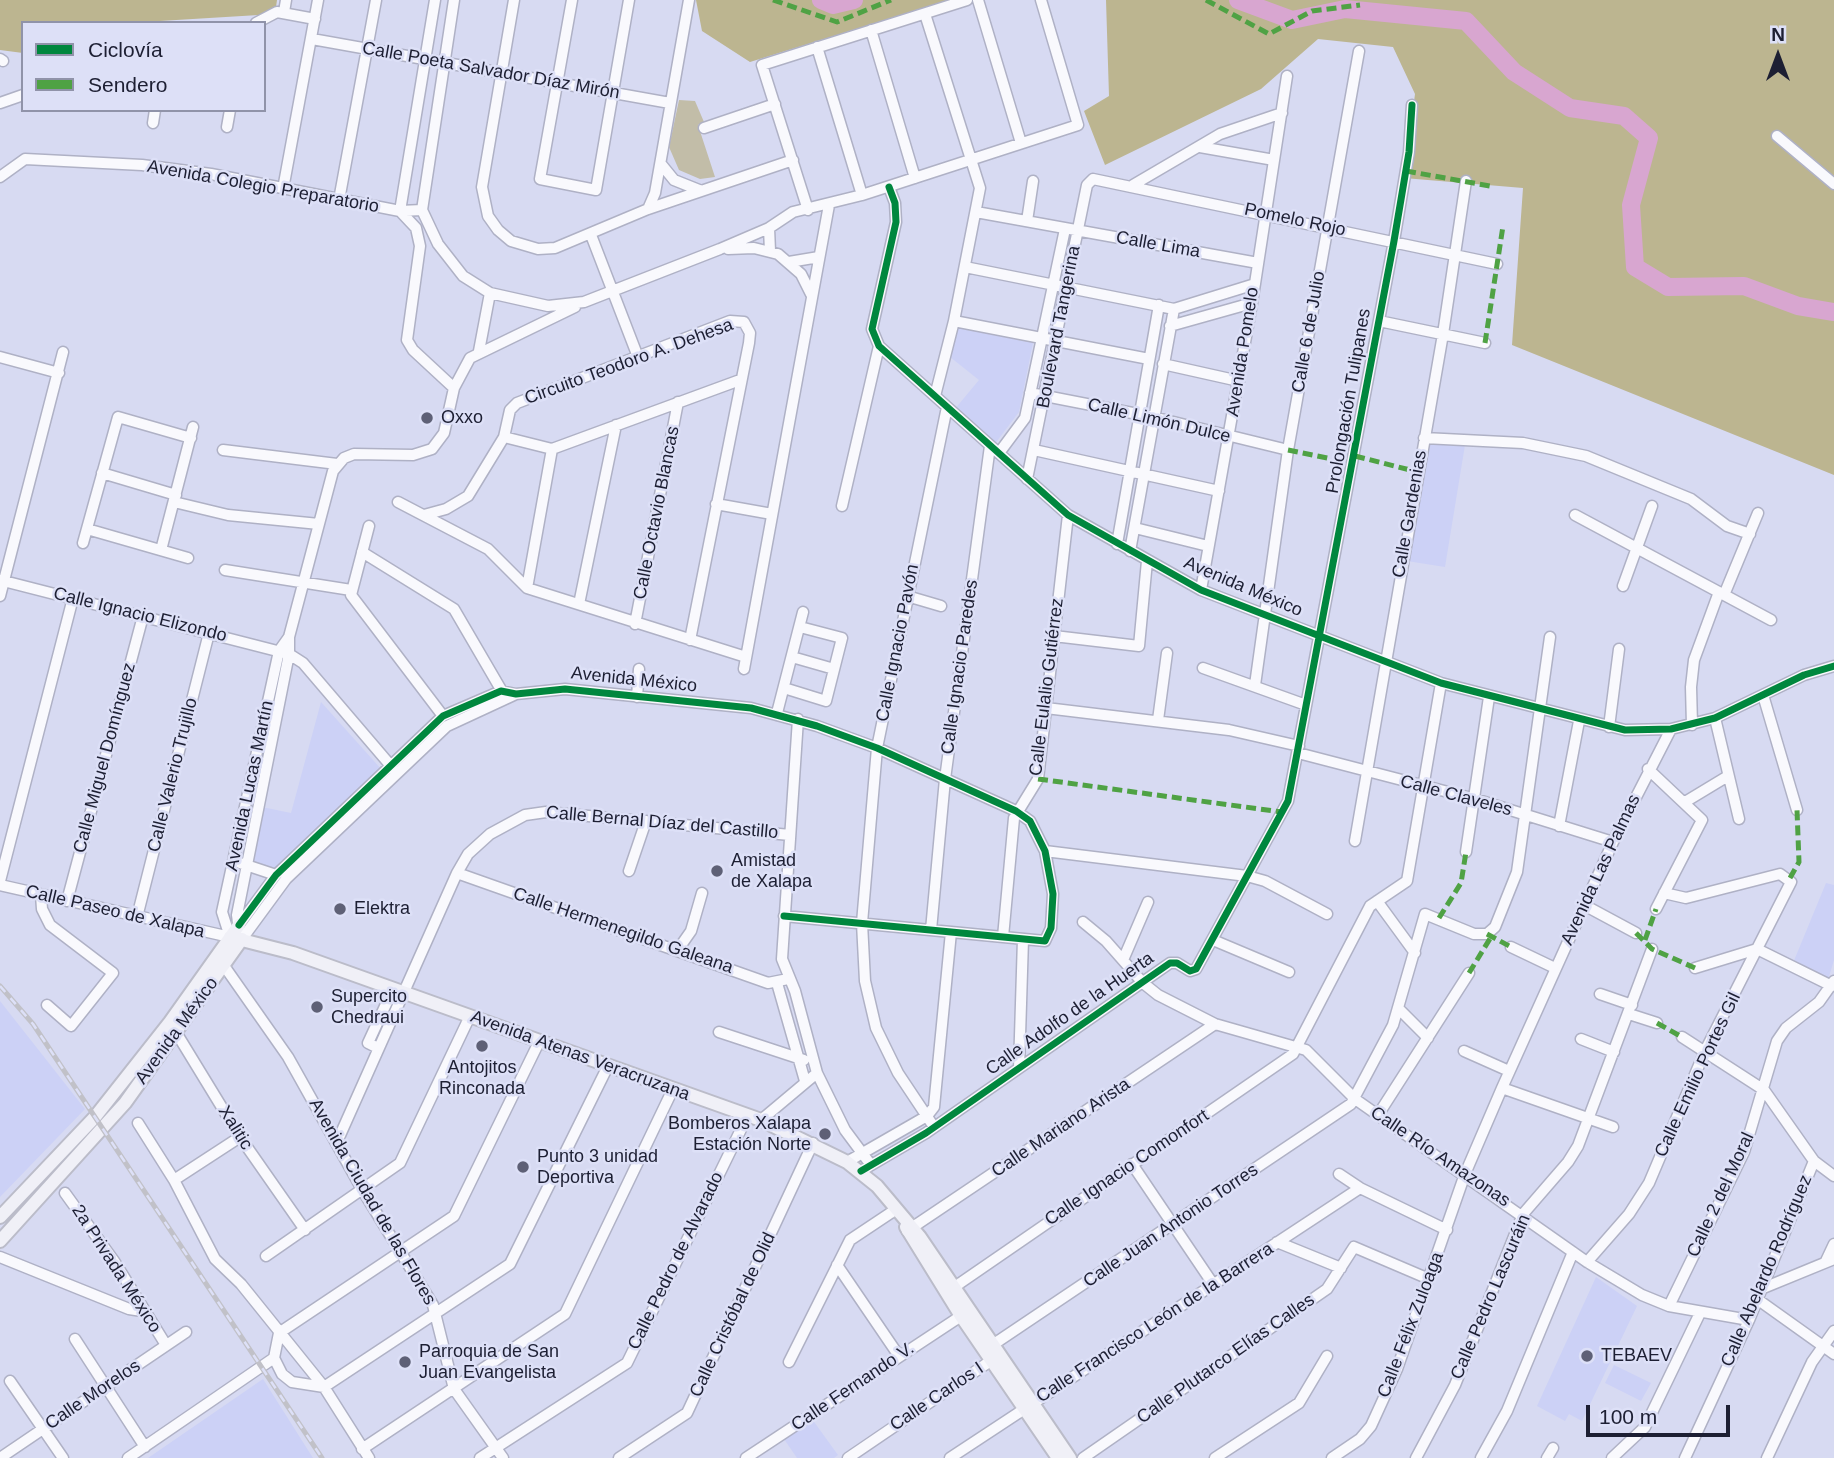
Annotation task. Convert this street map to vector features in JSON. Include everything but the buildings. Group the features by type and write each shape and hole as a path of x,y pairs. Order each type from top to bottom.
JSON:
{"main road":[{"name":"Avenida México","path":"0,1241 125,1103 236,938 239,925"},
{"name":"Avenida Atenas Veracruzana","path":"236,938 293,953 748,1115 813,1143 847,1162 866,1168 953,1288 990,1352"},
{"name":"Avenida México","path":"0,1217 58,1153 96,1117 173,1028"},
{"path":"58,1153 69,1165"},
{"name":"Avenida Atenas Veracruzana","path":"904,1222 961,1316 1070,1458"},
{"name":"Avenida Atenas Veracruzana","path":"1028,1405 1055,1457"}],"street":[{"path":"284,12 286,0"},
{"path":"283,189 318,0"},
{"path":"339,200 376,0"},
{"path":"435,0 400,211 415,228 419,253 407,340 413,351 454,388"},
{"path":"454,0 422,210 438,244 463,276 490,293 548,306 584,302"},
{"path":"514,0 483,174 484,203 488,216 498,230 511,241 538,249 555,248 648,209 793,160"},
{"path":"572,0 540,179 596,190 629,0"},
{"path":"648,209 655,194 661,164 689,0"},
{"path":"808,210 762,65 967,0"},
{"path":"978,0 1021,144"},
{"path":"223,450 337,464 354,454 413,455 432,449 444,433 454,388 466,363 479,351 584,302 769,228 783,215 889,187 1078,125 1041,0"},
{"path":"260,21 277,12 315,19"},
{"path":"925,14 980,188 954,321 935,396"},
{"path":"871,30 915,178"},
{"name":"Calle Poeta Salvador Díaz Mirón","path":"312,39 670,103"},
{"path":"817,47 862,195"},
{"name":"Calle 6 de Julio","path":"1255,685 1288,450 1359,51"},
{"name":"Avenida Pomelo","path":"1201,590 1239,381 1287,76"},
{"path":"0,103 21,96"},
{"path":"704,128 775,104"},
{"name":"Prolongación Tulipanes","path":"1306,705 1394,241 1406,171 1412,105"},
{"path":"153,123 156,112"},
{"path":"227,127 230,112"},
{"path":"1132,185 1220,134 1282,113"},
{"path":"1777,136 1834,184"},
{"path":"1200,147 1274,160"},
{"name":"Avenida Colegio Preparatorio","path":"0,177 17,162 36,158 164,167 400,211 422,210"},
{"path":"661,164 674,180 702,191"},
{"name":"Pomelo Rojo","path":"1093,179 1266,213 1497,264"},
{"name":"Boulevard Tangerina","path":"1027,479 1087,185 1093,179"},
{"path":"1027,221 1033,181"},
{"name":"Calle Gardenias","path":"1355,841 1383,663 1443,334 1466,181"},
{"name":"Avenida México","path":"889,187 895,203 896,222 872,335 879,346 1068,515 1201,590 1441,684 1609,727 1671,729"},
{"path":"744,669 829,205"},
{"name":"Calle Lima","path":"976,212 1258,263"},
{"path":"769,228 770,251"},
{"name":"Boulevard Tangerina","path":"994,449 1025,418 1065,229"},
{"path":"590,235 638,357"},
{"path":"419,253 438,244"},
{"path":"720,249 770,251 789,262 801,274 811,295"},
{"path":"789,262 819,257"},
{"path":"965,267 1174,309 1255,284"},
{"path":"479,351 490,293"},
{"path":"1170,326 1252,303"},
{"path":"1117,544 1159,305"},
{"path":"1129,551 1174,309"},
{"name":"Circuito Teodoro A. Dehesa","path":"424,514 446,509 468,496 504,437 510,410 517,403 738,320 744,322 750,333 690,640"},
{"path":"954,321 1040,340 1149,359"},
{"path":"1379,321 1485,343"},
{"path":"842,506 879,346"},
{"path":"0,596 63,352"},
{"path":"0,357 59,373"},
{"path":"1163,364 1239,381"},
{"path":"504,437 552,449 740,380"},
{"name":"Calle Limón Dulce","path":"1030,393 1153,417 1229,438 1288,450"},
{"name":"Calle Octavio Blancas","path":"635,624 678,402"},
{"name":"Calle Ignacio Pavón","path":"934,1126 898,1073 876,1028 865,981 862,923 877,748 947,407"},
{"path":"83,543 118,417 192,433 161,550"},
{"path":"579,604 616,425"},
{"path":"1424,438 1523,443 1601,461 1658,488 1691,499 1727,526 1750,534"},
{"path":"527,588 552,449"},
{"name":"Calle Ignacio Paredes","path":"931,930 945,779 994,449"},
{"path":"1034,450 1219,491"},
{"name":"Avenida Lucas Martín","path":"236,938 222,912 284,652 330,479 337,464"},
{"path":"102,473 228,514 319,524"},
{"path":"398,502 488,550 527,588 747,657"},
{"path":"716,504 772,514"},
{"path":"1623,586 1652,506"},
{"path":"1692,725 1691,687 1695,660 1758,513"},
{"name":"Calle Eulalio Gutiérrez","path":"1003,937 1016,811 1038,779 1068,515"},
{"path":"1575,515 1771,620"},
{"path":"369,526 351,590 352,599 443,716"},
{"path":"1135,528 1208,546"},
{"path":"87,529 188,558"},
{"path":"362,552 454,608 508,695"},
{"path":"1054,636 1139,646 1147,561"},
{"path":"225,570 351,590"},
{"name":"Calle Ignacio Elizondo","path":"2,580 284,652"},
{"path":"907,596 941,606"},
{"path":"0,883 73,598"},
{"path":"777,713 803,612"},
{"name":"Calle Miguel Domínguez","path":"67,901 143,616"},
{"path":"784,688 826,701 842,638 800,626"},
{"name":"Calle Valerio Trujillo","path":"137,917 209,633"},
{"path":"1355,1098 1399,1009 1425,914 1474,934 1487,934 1495,926 1513,887 1527,816 1550,637"},
{"path":"1609,727 1619,649"},
{"path":"284,652 303,663 394,770"},
{"name":"Avenida Lucas Martín","path":"239,925 237,915 284,652"},
{"path":"1158,720 1167,653"},
{"path":"792,657 834,669"},
{"path":"1671,729 1714,718 1804,675 1834,666"},
{"path":"1203,668 1306,705"},
{"path":"637,697 639,669"},
{"path":"1083,922 1158,995 1215,1024 1298,1046 1370,906 1407,881 1441,684"},
{"name":"Avenida México","path":"236,938 286,879 394,770 443,716 508,695 557,689 777,713 877,748 1016,811"},
{"name":"Avenida México","path":"239,925 276,875 394,770 447,726 508,695"},
{"path":"1763,695 1797,810"},
{"path":"1466,852 1489,697"},
{"name":"Calle Adolfo de la Huerta","path":"866,1168 934,1126 1173,962 1190,971 1196,969 1289,801 1306,705"},
{"name":"Calle Claveles","path":"1045,708 1229,730 1366,773 1475,799 1613,842"},
{"path":"1714,718 1739,819"},
{"path":"798,719 782,959 795,991 817,1073 838,1117 863,1154 866,1168"},
{"path":"1559,826 1579,720"},
{"name":"Avenida Las Palmas","path":"1465,1174 1613,842 1648,769 1671,729"},
{"path":"1648,769 1702,820 1656,909"},
{"path":"1685,802 1728,776"},
{"path":"783,916 1045,941 1051,928 1054,894 1045,851 1035,826 1016,811"},
{"name":"Calle Bernal Díaz del Castillo","path":"337,1142 379,1048 368,1043 457,873 477,844 534,812 790,835"},
{"path":"629,872 646,821"},
{"path":"1045,851 1247,876 1265,881 1327,914"},
{"path":"235,862 276,875"},
{"name":"Calle Hermenegildo Galeana","path":"457,873 677,951 777,983"},
{"name":"Calle Emilio Portes Gil","path":"1587,1262 1639,1199 1705,1051 1790,887 1790,878 1774,875 1686,898 1664,893"},
{"name":"Calle Paseo de Xalapa","path":"0,883 41,895 236,938"},
{"path":"677,951 691,931 702,893"},
{"path":"41,895 42,909 50,925 113,973 71,1026 47,1006"},
{"path":"1377,901 1415,953"},
{"path":"1123,960 1148,902"},
{"path":"1584,905 1636,933"},
{"path":"847,1162 927,1116 934,1107 951,932"},
{"path":"1019,1068 1023,939"},
{"path":"1213,940 1289,972"},
{"path":"1511,947 1555,968"},
{"name":"Calle Pedro Lascuráin","path":"1416,1458 1455,1385 1523,1214 1574,1155 1652,949"},
{"path":"1695,968 1757,949 1833,984"},
{"name":"Avenida Ciudad de las Flores","path":"220,960 288,1057 363,1191 436,1313 454,1389 503,1458"},
{"path":"1378,1115 1469,973"},
{"path":"789,979 777,983 805,1082"},
{"name":"Calle 2 del Moral","path":"1669,1306 1744,1153 1781,1034 1819,1002 1833,984"},
{"path":"1600,994 1657,1023"},
{"path":"1399,1009 1428,1038"},
{"path":"265,1256 400,1163 470,1016"},
{"name":"Calle Mariano Arista","path":"789,1362 850,1240 904,1222 1215,1024"},
{"name":"Xalitic","path":"173,1028 240,1137 305,1230"},
{"path":"719,1032 799,1060 813,1059"},
{"path":"1682,1037 1764,1090 1814,1161 1834,1177"},
{"path":"1581,1039 1614,1052"},
{"path":"539,1042 454,1216 279,1333 274,1358 282,1374 292,1382 324,1387 510,1264 608,1066"},
{"name":"Calle Río Amazonas","path":"1298,1046 1312,1054 1355,1098 1523,1214 1587,1262 1642,1294 1669,1306 1749,1320"},
{"name":"Calle Ignacio Comonfort","path":"953,1288 1289,1058 1298,1046"},
{"path":"1464,1051 1509,1071"},
{"path":"761,1120 817,1073"},
{"path":"1502,1088 1613,1127"},
{"path":"138,1123 174,1180 215,1259 241,1284 324,1387 365,1453 565,1314 673,1089"},
{"name":"Calle Juan Antonio Torres","path":"990,1352 1344,1110 1355,1098"},
{"name":"Calle Pedro de Alvarado","path":"480,1458 627,1363 748,1115"},
{"path":"174,1180 240,1137"},
{"name":"Calle Cristóbal de Olid","path":"619,1458 687,1413 813,1143"},
{"name":"Calle Abelardo Rodríguez","path":"1685,1458 1749,1320 1814,1161"},
{"path":"1132,1164 1213,1284"},
{"path":"1339,1174 1360,1188 1447,1230"},
{"name":"Calle Félix Zuloaga","path":"1338,1457 1371,1426 1397,1369 1465,1174"},
{"name":"Calle Francisco León de la Barrera","path":"950,1458 1360,1188"},
{"name":"2a Privada México","path":"65,1193 114,1261 142,1311 166,1345"},
{"path":"1277,1242 1341,1268"},
{"path":"1762,1289 1830,1260 1834,1244"},
{"name":"Calle Plutarco Elías Calles","path":"1083,1458 1327,1289 1354,1247 1429,1279"},
{"path":"1481,1458 1507,1411 1573,1252"},
{"path":"0,1257 129,1309 142,1311"},
{"path":"837,1265 900,1356"},
{"path":"1757,1299 1834,1354"},
{"path":"1612,1458 1645,1427 1700,1313"},
{"name":"Calle Fernando V.","path":"746,1458 961,1316"},
{"path":"1767,1458 1822,1346 1834,1331"},
{"name":"Calle Morelos","path":"0,1458 186,1332"},
{"path":"75,1339 145,1447"},
{"name":"Calle Carlos I","path":"848,1458 990,1352"},
{"path":"1214,1458 1299,1403 1327,1356"},
{"path":"128,1458 274,1358"},
{"path":"10,1381 63,1458"},
{"path":"1547,1458 1553,1448"}],"shaded area":[{"path":"0,0 277,0 275,14 160,21 21,21 21,53 0,50"},
{"path":"696,0 950,0 750,62 702,31"},
{"path":"1106,0 1834,0 1834,475 1512,345 1523,188 1404,178 1415,94 1393,47 1318,39 1261,89 1105,165 1084,111 1109,96"},
{"path":"679,100 695,101 704,122 698,125 715,177 700,179 679,170 669,147"},
{"path":"958,328 1033,343 1019,412 994,445 954,410 979,380 950,357"},
{"path":"1428,444 1465,445 1445,567 1407,561"},
{"path":"321,702 382,770 276,869 250,862 262,807 291,813"},
{"path":"1826,883 1834,885 1834,960 1828,980 1793,963"},
{"path":"0,1001 85,1109 0,1197"},
{"name":"TEBAEV","path":"1596,1277 1637,1306 1582,1421 1569,1414 1565,1421 1537,1406"},
{"path":"1614,1365 1651,1383 1641,1401 1605,1383"},
{"path":"263,1379 313,1458 148,1458"},
{"path":"812,1419 838,1455 834,1458 797,1458 784,1439"}],"waterway":[{"path":"821,0 833,5 854,0"},
{"path":"1238,0 1292,20 1345,9 1466,21 1514,72 1570,108 1624,116 1649,138 1631,205 1635,267 1668,287 1744,286 1798,306 1834,312"}],"railway":[{"path":"0,986 33,1024 322,1458"}],"marked path":[{"path":"773,0 837,22 891,0"},
{"path":"1206,0 1269,34 1312,11 1360,5"},
{"path":"1406,171 1490,186"},
{"path":"1485,343 1503,226"},
{"path":"1288,450 1332,459"},
{"path":"1355,456 1418,472"},
{"path":"1038,779 1282,812"},
{"path":"1790,878 1799,862 1797,810"},
{"path":"1439,918 1461,883 1466,852"},
{"path":"1645,940 1656,909"},
{"path":"1636,933 1652,949 1695,968"},
{"path":"1487,934 1511,947"},
{"path":"1469,973 1491,937"},
{"path":"1657,1023 1682,1037"}],"cycle path":[{"path":"861,1171 926,1133 1170,963 1177,963 1190,971 1196,969 1288,801 1394,241 1409,152 1412,105"},
{"path":"889,187 895,203 896,222 872,329 879,346 1068,515 1201,590 1441,683 1625,730 1671,729 1715,718 1804,675 1834,666"},
{"path":"239,925 276,875 443,716 501,691 516,694 565,689 751,708 817,726 877,748 1016,811 1030,821 1045,851 1053,894 1051,928 1045,941 784,916"}],"place":[{"name":"Oxxo","path":"427,418"},
{"name":"Amistad de Xalapa","path":"717,871"},
{"name":"Elektra","path":"340,909"},
{"name":"Supercito Chedraui","path":"317,1007"},
{"name":"Antojitos Rinconada","path":"482,1046"},
{"name":"Bomberos Xalapa Estación Norte","path":"825,1134"},
{"name":"Punto 3 unidad Deportiva","path":"523,1167"},
{"name":"TEBAEV","path":"1587,1356"},
{"name":"Parroquia de San Juan Evangelista","path":"405,1362"}]}
